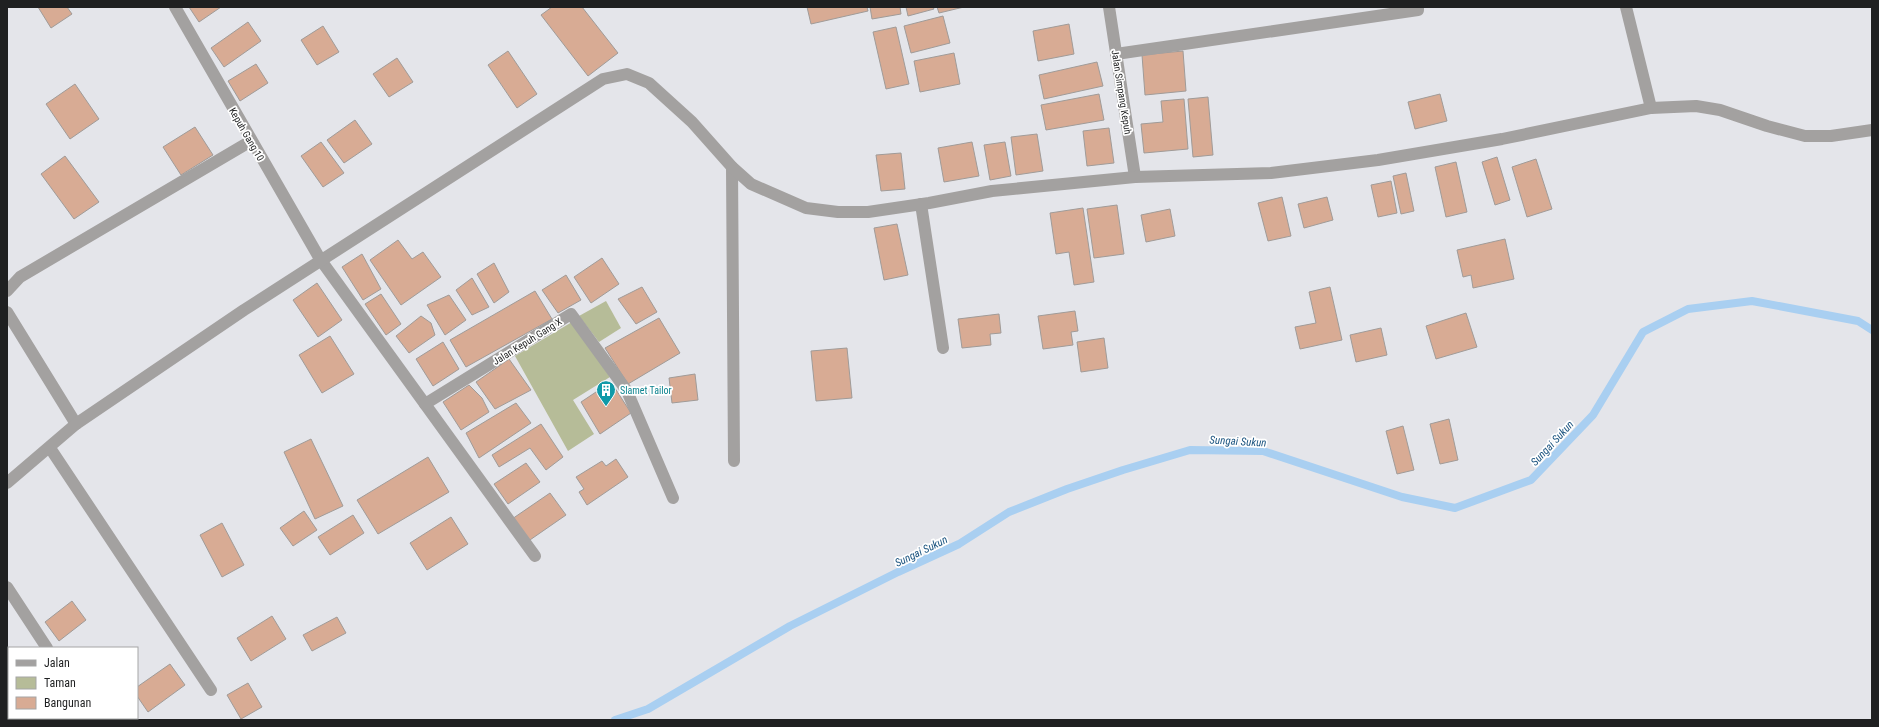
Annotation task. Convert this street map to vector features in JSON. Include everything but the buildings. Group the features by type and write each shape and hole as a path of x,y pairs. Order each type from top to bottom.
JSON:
{"street":[{"name":"Kepuh Gang 10","path":"175,7 251,142 320,259 535,556"},
{"name":"Jalan Simpang Kepuh","path":"1109,7 1135,177"},
{"path":"1116,54 1418,10 1418,7"},
{"path":"1626,7 1651,108"},
{"path":"7,484 76,424 320,259 603,80 627,74 649,83 692,122 732,167 751,184 806,208 838,212 868,212 992,191 1135,177 1271,173 1378,160 1502,139 1651,108 1696,106 1720,110 1753,122 1805,136 1831,136 1872,130"},
{"path":"7,291 20,277 251,142"},
{"path":"732,167 734,461"},
{"path":"921,204 943,348"},
{"path":"7,312 76,424"},
{"name":"Jalan Kepuh Gang X","path":"425,404 572,314 627,391 673,498"},
{"path":"50,448 211,690"},
{"path":"7,587 46,647"}],"green space":[{"path":"606,301 621,328 599,342 579,316"},
{"path":"572,322 610,377 573,400 594,434 568,451 515,356"}],"waterway":[{"name":"Sungai Sukun","path":"615,720 648,709 790,626 898,572 959,544 1009,512 1067,489 1123,470 1190,450 1263,451 1402,497 1455,508 1531,480 1593,415 1643,332 1688,309 1752,301 1858,321 1872,330"}],"place":[{"name":"Slamet Tailor","path":"606,407"}]}
